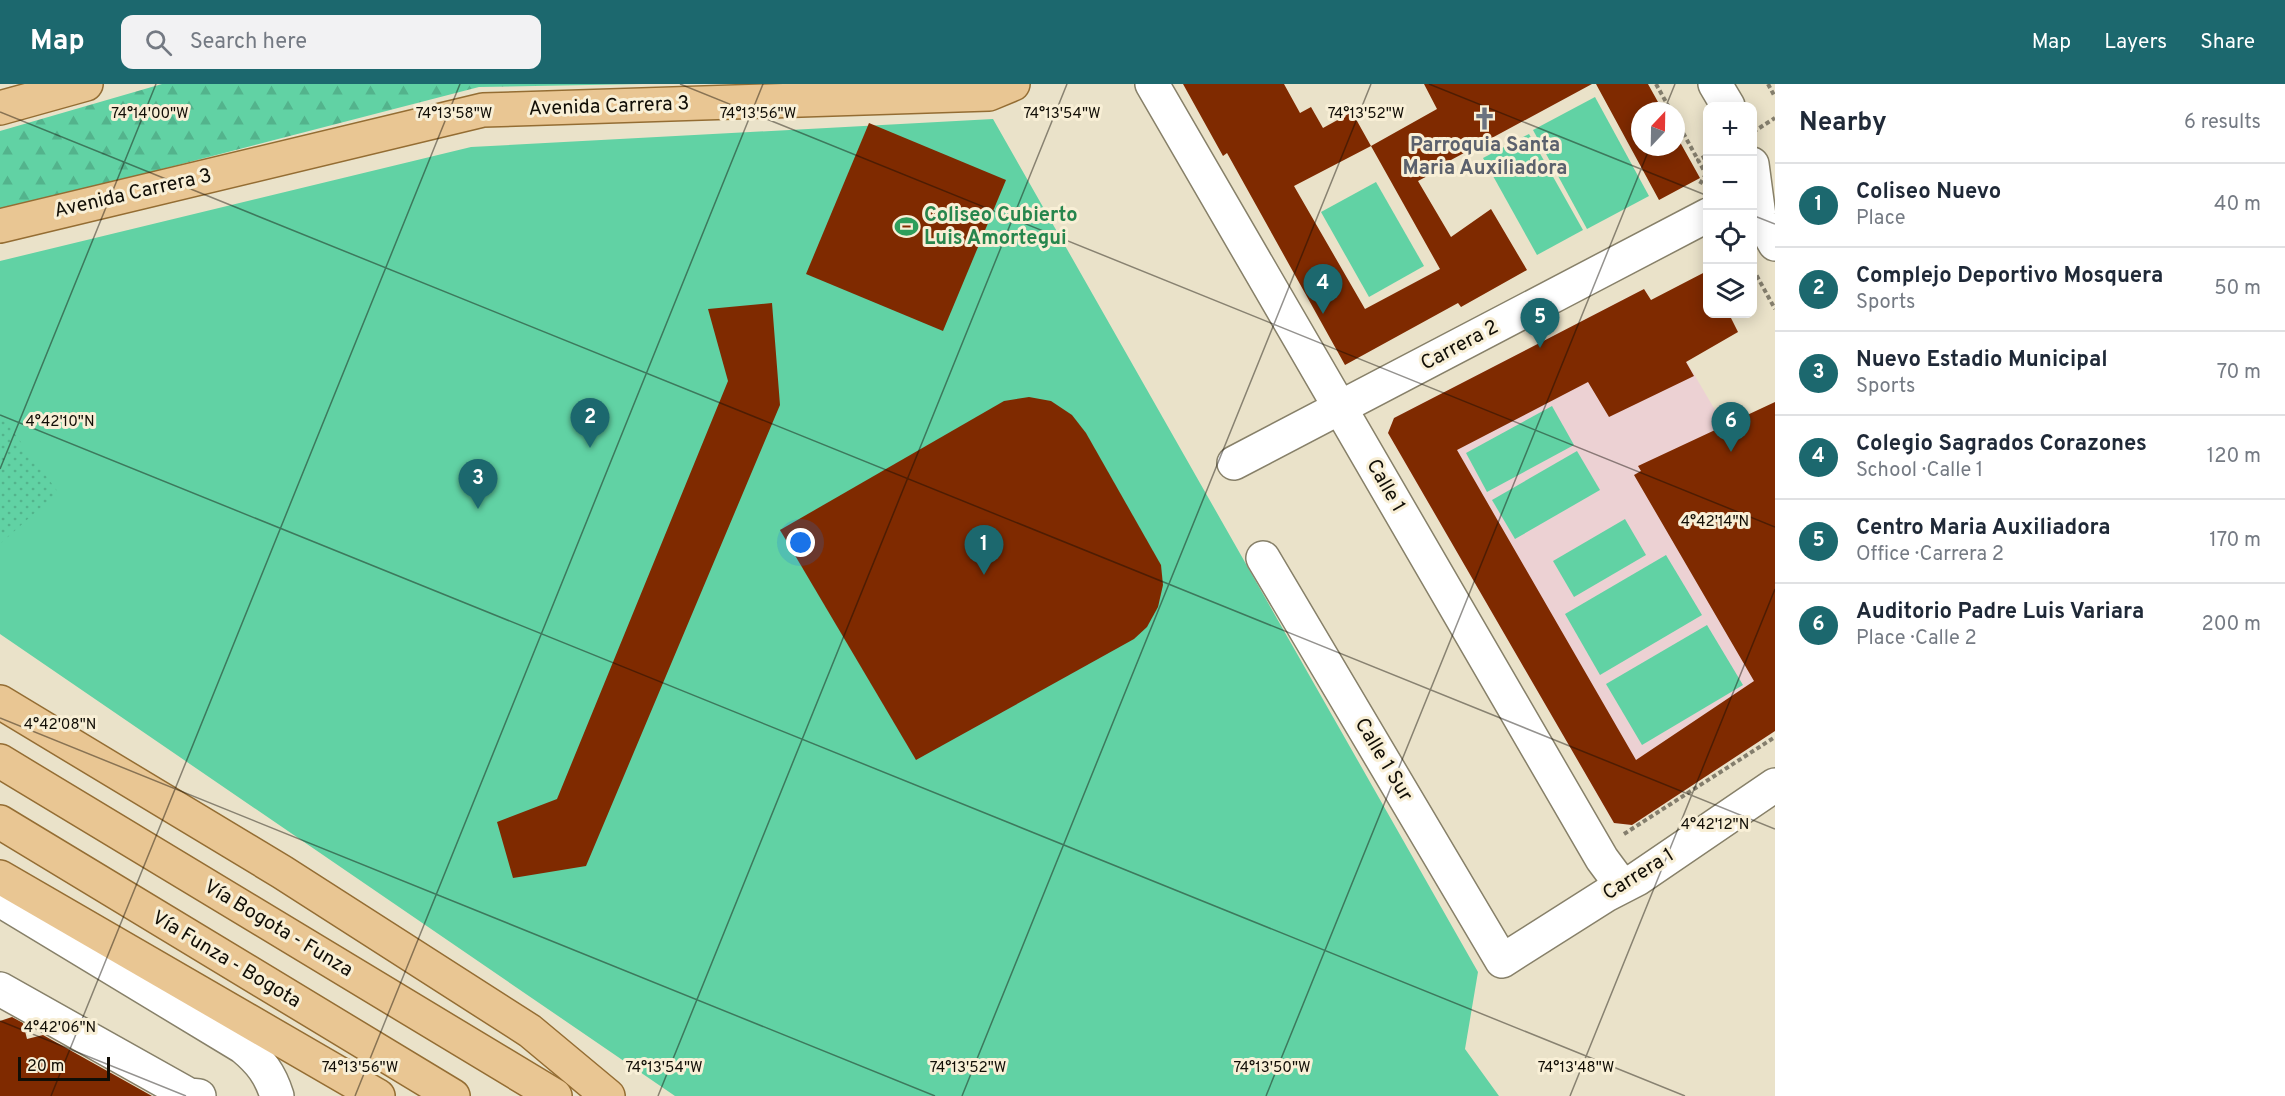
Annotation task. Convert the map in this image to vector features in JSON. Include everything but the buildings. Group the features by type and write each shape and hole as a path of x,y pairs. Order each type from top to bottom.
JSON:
{"main road":[{"path":"0,108 41,90 86,84"},
{"name":"Avenida Carrera 3","path":"0,226 483,110 989,94 1013,84"},
{"path":"0,702 282,872 530,1031 608,1096"},
{"name":"Vía Bogota - Funza","path":"0,761 555,1096"},
{"name":"Vía Funza - Bogota","path":"0,822 453,1096"},
{"path":"0,877 378,1096"}],"street":[{"name":"Calle 1","path":"1152,84 1602,859 1622,886"},
{"path":"1715,84 1726,102"},
{"path":"1739,102 1744,84"},
{"path":"1758,176 1760,216 1775,244"},
{"name":"Carrera 2","path":"1234,463 1322,415 1340,409 1700,201"},
{"name":"Calle 1 Sur","path":"1263,558 1502,961"},
{"name":"Carrera 1","path":"1502,961 1622,886 1637,879 1775,786"},
{"path":"0,900 243,1047 259,1060 271,1076 277,1096"},
{"path":"0,988 189,1095 199,1096"}],"path":[{"path":"1656,84 1666,102"},
{"path":"1768,84 1775,97"},
{"path":"1757,129 1775,117"},
{"path":"1685,136 1703,168"},
{"path":"1698,160 1705,156"},
{"path":"1700,201 1703,181"},
{"path":"1757,278 1775,309"},
{"path":"1615,832 1630,832 1775,737"}],"shaded area":[{"path":"1644,289 1725,427 1775,731 1632,825 1614,823 1388,433 1394,418"}],"green space":[{"path":"162,84 643,84 479,87 0,211 0,131"},
{"path":"1595,97 1649,196 1587,229 1533,130"},
{"path":"993,119 1478,972 1465,1049 1499,1096 675,1096 0,634 0,261 471,147"},
{"path":"1529,134 1583,230 1537,255 1483,158"},
{"path":"1376,182 1424,266 1369,297 1321,212"},
{"path":"1552,406 1574,445 1487,492 1466,453"},
{"path":"0,414 58,492 0,544"},
{"path":"1577,451 1600,490 1515,539 1492,500"},
{"path":"1625,519 1646,555 1574,597 1553,561"},
{"path":"1666,555 1702,615 1600,675 1565,614"},
{"path":"1707,625 1743,685 1642,745 1606,684"}],"place":[{"name":"Parroquia Santa Maria Auxiliadora","path":"1485,119"},
{"name":"Coliseo Cubierto Luis Amortegui","path":"906,227"},
{"name":"Colegio Sagrados Corazones","path":"1323,314"},
{"name":"Centro Maria Auxiliadora","path":"1540,348"},
{"name":"Complejo Deportivo Mosquera","path":"590,448"},
{"name":"Auditorio Padre Luis Variara","path":"1731,452"},
{"name":"Nuevo Estadio Municipal","path":"478,509"},
{"name":"Coliseo Nuevo","path":"984,575"}]}
